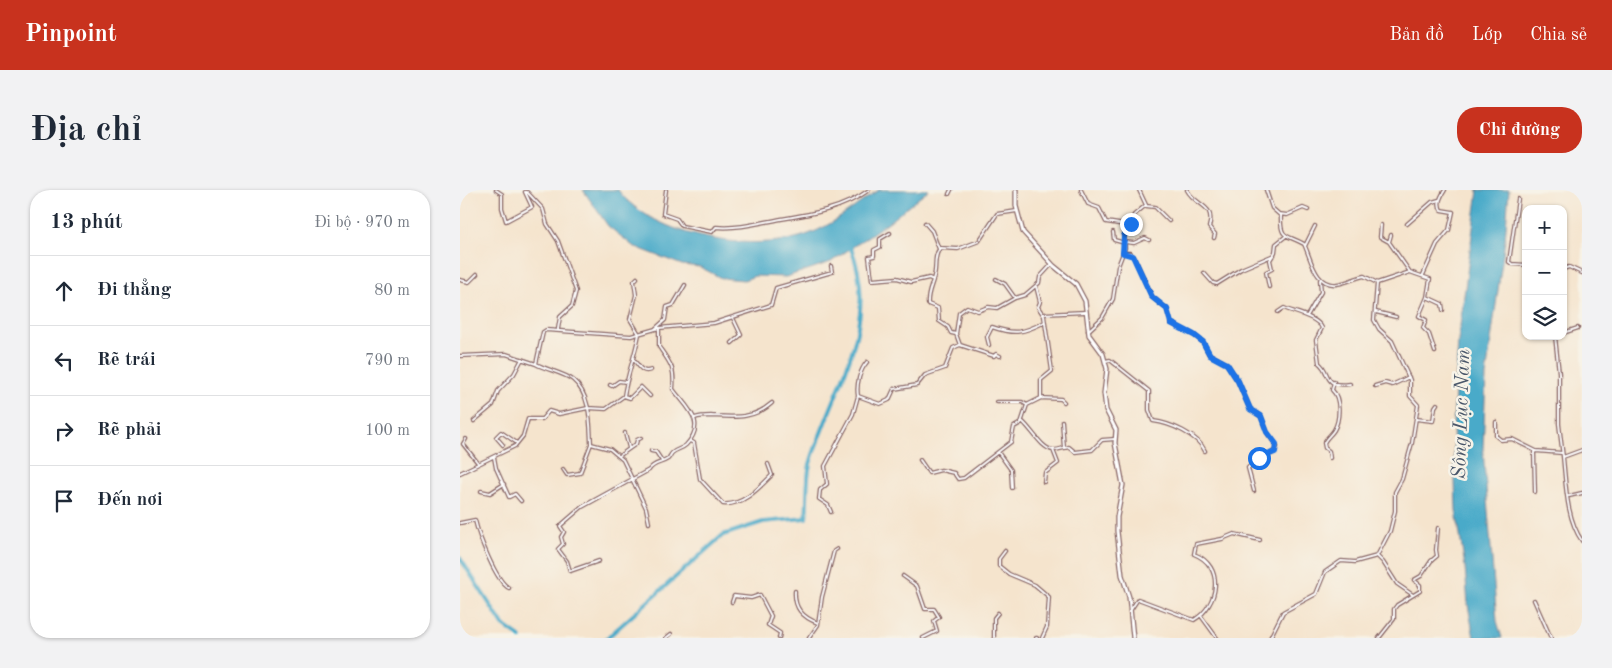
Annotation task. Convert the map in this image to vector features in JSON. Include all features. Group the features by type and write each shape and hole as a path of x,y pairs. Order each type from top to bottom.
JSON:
{"street":[{"path":"496,190 502,194 502,208 506,221 532,207 526,197 525,192 527,192 542,208 547,224 558,241 576,292 572,306 560,317 558,329"},
{"path":"666,190 663,214 677,219 682,226 712,232 716,227 731,228 810,215 842,205 869,190"},
{"path":"949,194 951,190"},
{"path":"1016,190 1017,211 1022,232 1052,264 1076,284 1084,299 1088,331 1103,352 1105,361 1106,410 1116,430 1115,438 1119,470 1124,488 1117,517 1118,544 1122,575 1128,595 1132,638"},
{"path":"1081,190 1088,204 1099,208 1106,222 1128,228"},
{"path":"1139,190 1146,206"},
{"path":"1187,190 1193,200 1210,212 1212,218 1209,227 1215,234 1214,238"},
{"path":"1266,190 1272,208 1279,214 1287,215 1303,208 1308,210"},
{"path":"1423,275 1437,244 1449,230 1453,214 1452,212 1440,209 1440,200 1445,190"},
{"path":"1518,199 1509,262 1522,265"},
{"path":"1407,224 1432,202 1440,200"},
{"path":"1088,331 1102,318 1113,298 1118,266 1125,243 1124,236 1134,215 1146,206 1155,207 1169,222"},
{"path":"939,249 958,249 979,241 997,214 1017,211"},
{"path":"1279,214 1281,217 1279,225 1286,236 1305,246 1320,278 1320,292 1307,316"},
{"path":"925,223 932,231 939,249 935,258 933,280 928,294 928,304 937,307 939,321 956,334"},
{"path":"1380,225 1380,237 1389,242 1410,272"},
{"path":"1305,246 1314,226"},
{"path":"1113,232 1114,240 1125,243 1132,243 1145,238 1148,240"},
{"path":"890,233 880,239 880,247 874,250 874,256 869,257 872,280 898,278 911,282 928,278 933,280"},
{"path":"1389,242 1390,235"},
{"path":"1269,287 1266,272 1272,269 1270,260 1274,255 1276,244 1286,236"},
{"path":"1123,253 1133,256 1152,297 1167,309 1171,323 1194,335 1203,342 1210,355 1227,364 1238,381 1250,409 1263,420 1267,432 1277,447 1275,452 1258,458 1248,468 1254,491"},
{"path":"1204,273 1213,284 1217,284 1241,269 1274,255"},
{"path":"960,345 956,334 958,316 964,308 978,310 987,307 997,308 1025,295 1036,286 1040,277 1052,264"},
{"path":"536,364 544,331 558,329 622,336 639,334 659,328 701,325 733,318 771,305 774,288 832,272 831,266"},
{"path":"1567,268 1582,273"},
{"path":"1320,278 1336,284 1364,276 1377,283 1410,272 1423,275 1431,282 1419,316 1426,320 1423,328 1429,334 1436,352"},
{"path":"460,280 469,282 477,274"},
{"path":"460,473 478,463 506,452 523,436 528,419 541,420 549,411 559,414 588,408 609,408 624,396 639,334 630,321 636,295 634,281 637,278"},
{"path":"996,279 1005,284 1015,298"},
{"path":"1270,638 1283,612 1316,594 1325,572 1341,562 1355,562 1377,556 1390,531 1395,511 1395,492 1403,474 1418,406 1410,396 1409,377 1392,341 1375,323 1377,283"},
{"path":"655,329 665,320 667,306 674,305 685,285"},
{"path":"1036,286 1040,302 1038,307 1043,314 1052,371 1041,380 1041,398"},
{"path":"1427,297 1442,304 1443,310"},
{"path":"1278,312 1282,307 1307,316 1323,327 1316,340 1319,362 1324,367 1326,376 1334,382 1340,385 1350,384"},
{"path":"1043,314 1086,312"},
{"path":"1376,312 1396,317"},
{"path":"732,343 741,335 733,318"},
{"path":"989,345 987,337 992,327 1020,333 1033,329 1044,322"},
{"path":"599,561 570,571 568,561 558,549 563,544 562,537 564,532 560,526 579,509 668,459 673,453 682,449 689,441 696,426 695,418 686,402 673,389 675,373 667,357 659,347 659,328"},
{"path":"1567,332 1578,328"},
{"path":"1555,340 1559,373 1558,412 1562,453 1572,522 1582,541"},
{"path":"858,396 880,404 889,400 894,389 917,385 925,375 944,368 953,348 960,345 994,356 996,354 1000,356"},
{"path":"460,356 506,354 536,364 572,380 585,396 591,444 580,474 567,475 563,469"},
{"path":"474,421 493,405 498,390 514,374 522,359"},
{"path":"633,359 642,370 651,370"},
{"path":"1105,361 1110,360 1123,368 1136,382 1149,391 1149,410 1153,421 1164,423 1193,436 1206,451"},
{"path":"832,512 828,505 819,500 820,490 827,484 824,468 853,414 858,396 857,388 862,367 868,362"},
{"path":"1375,386 1385,383 1392,385 1409,377"},
{"path":"610,385 619,381 626,382"},
{"path":"1330,458 1329,450 1325,448 1324,443 1334,431 1339,411 1337,395 1332,390 1334,382"},
{"path":"624,396 630,398 641,387 650,396"},
{"path":"997,402 1022,402 1026,404 1041,398 1061,398 1064,402"},
{"path":"695,418 725,415 731,418 744,417 772,403"},
{"path":"1022,422 1026,404"},
{"path":"1416,419 1433,420 1437,404"},
{"path":"1062,421 1064,448"},
{"path":"1022,422 1037,436 1042,446 1052,450 1070,447 1075,452 1090,451 1102,440 1115,438"},
{"path":"920,460 929,473 946,471 954,473 959,479 1011,442 1014,426 1022,422"},
{"path":"1496,422 1496,434 1499,439 1517,440 1536,451 1562,453"},
{"path":"503,445 496,437 501,432 517,443"},
{"path":"625,432 629,448"},
{"path":"619,456 641,438"},
{"path":"466,439 463,444 478,463"},
{"path":"689,441 694,443 700,478 723,504 740,502 754,491 772,475 768,464"},
{"path":"591,444 610,449 619,456 647,510 649,523"},
{"path":"1044,482 1045,472 1058,462 1052,450"},
{"path":"1563,457 1582,450"},
{"path":"651,451 656,452 662,461"},
{"path":"1535,492 1534,452 1536,451"},
{"path":"998,452 1011,470 1012,488"},
{"path":"494,457 509,497 515,494 521,501"},
{"path":"481,490 490,493 504,484"},
{"path":"1569,496 1582,493"},
{"path":"460,523 475,520 491,564 502,583 510,588"},
{"path":"1379,638 1394,619 1395,608 1421,590 1420,585 1414,579 1421,576 1431,561 1438,556 1436,550 1438,528"},
{"path":"1130,611 1138,599 1191,621 1200,616 1214,598 1216,582 1210,566 1194,553 1196,544 1222,539 1234,534 1260,540"},
{"path":"809,638 818,623 822,598 834,551 837,549"},
{"path":"1005,551 999,559 999,566 1008,573 1036,586 1049,597 1047,627 1042,638"},
{"path":"1377,556 1397,584 1413,596"},
{"path":"903,576 917,586 925,610 934,609 938,617 934,622 936,632 922,638"},
{"path":"795,590 794,602 803,615 818,623"},
{"path":"732,602 734,596 751,598 760,594 772,616 768,625 780,633 779,638"},
{"path":"1534,600 1551,638"},
{"path":"994,638 994,618 998,613"},
{"path":"1200,616 1217,638"},
{"path":"666,638 671,634"}],"water":[{"path":"583,190 618,190 634,207 656,220 708,238 736,242 763,242 789,239 818,230 837,220 879,190 929,190 890,221 831,262 786,277 755,276 744,280 721,278 700,267 682,265 633,246 608,226"},
{"name":"Sông Lục Nam","path":"1478,190 1509,190 1505,240 1486,376 1483,450 1497,621 1502,638 1474,638 1456,510 1453,426 1458,341"}],"waterway":[{"path":"607,638 723,535 763,522 806,518 810,464 841,384 857,330 861,303 859,275 850,246"},
{"path":"460,558 503,625 521,638"}],"route":[{"path":"1131,224 1124,236 1125,248 1123,253 1132,254 1143,272 1152,297 1167,309 1171,323 1194,335 1203,342 1207,353 1227,364 1248,399 1250,409 1261,416 1267,432 1277,448 1275,452 1259,458"}]}
